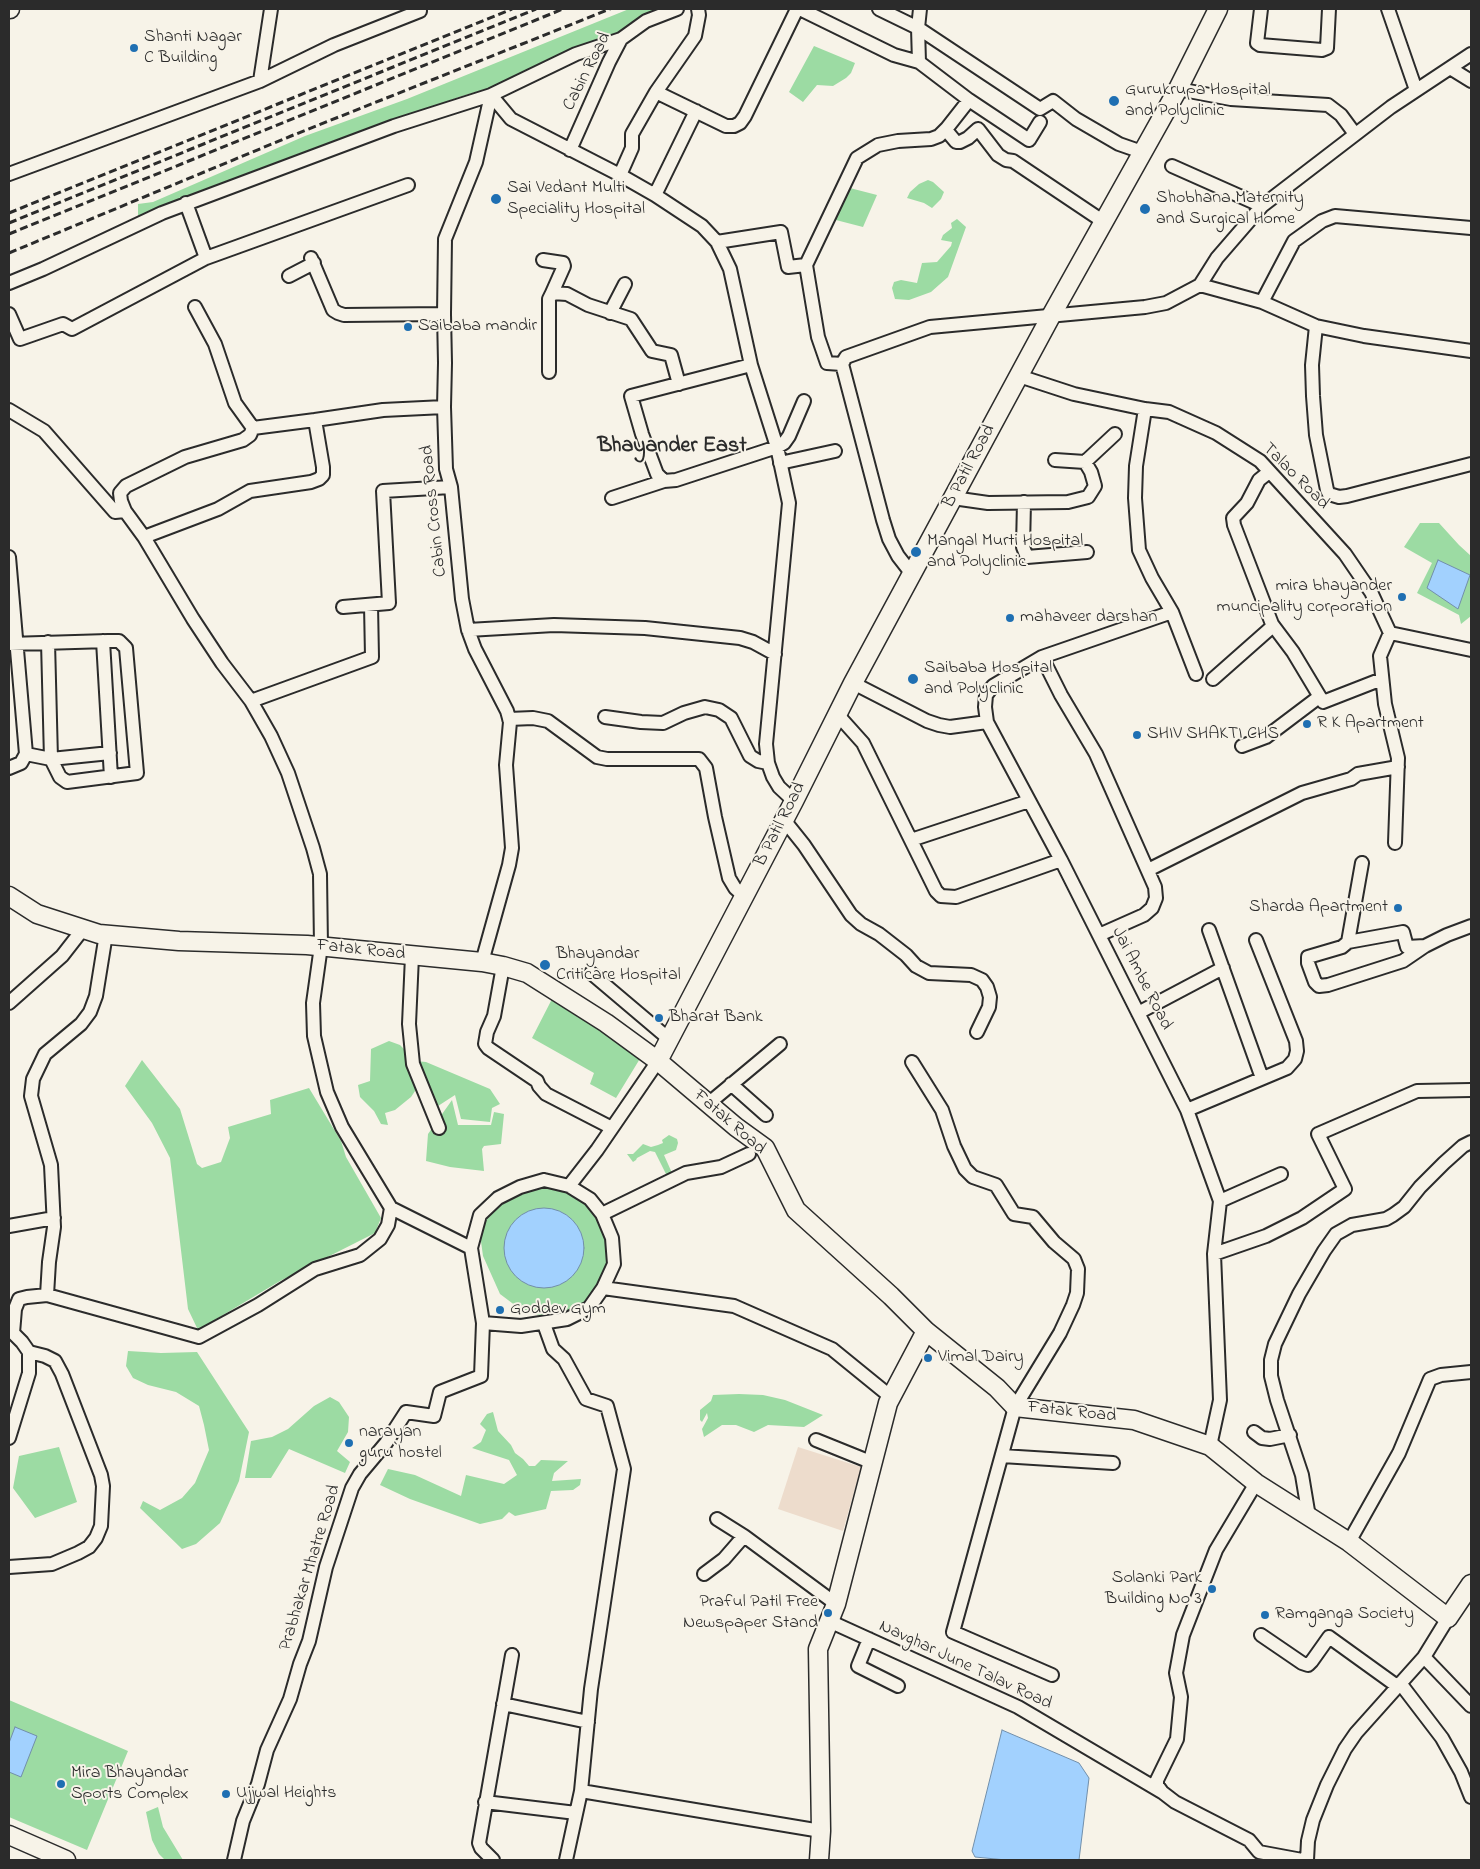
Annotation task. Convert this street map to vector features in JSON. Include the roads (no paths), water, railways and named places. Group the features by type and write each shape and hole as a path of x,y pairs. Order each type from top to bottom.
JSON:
{"main road":[{"name":"B Patil Road","path":"658,1061 794,801 853,683 1051,316 1178,89 1218,9"},
{"name":"Fatak Road","path":"9,896 37,914 83,929 106,934 179,941 321,946 482,962 527,973 606,1023 658,1061 736,1127 765,1148 796,1210 891,1296 926,1331 997,1388 1015,1407 1134,1420 1210,1446 1256,1483 1349,1542 1448,1618"},
{"path":"819,1860 821,1831 818,1650 836,1604 892,1397 926,1331"},
{"path":"1448,1618 1466,1603 1471,1584"},
{"path":"9,1835 66,1860"}],"street":[{"path":"260,81 270,9"},
{"path":"9,174 260,81 334,46 420,11 419,9"},
{"name":"Cabin Road","path":"570,150 621,39 646,21 677,9"},
{"path":"620,175 632,148 632,134 656,92 695,36 699,15 698,9"},
{"path":"656,92 726,126 734,126 740,123 799,9 894,55 919,62 969,100 1029,140 1040,122"},
{"path":"879,9 918,28 1040,108 1053,101 1076,119 1119,144 1142,152"},
{"path":"919,62 918,28 920,9"},
{"path":"1261,9 1257,43 1260,46 1322,50 1327,48 1329,9"},
{"path":"1388,9 1416,90"},
{"path":"9,283 43,269 162,212 394,126 491,95 576,54 621,39"},
{"path":"912,574 898,556 882,520 842,364 846,357 930,326 1051,316 1166,303 1200,285 1217,258 1262,206 1355,134 1416,90 1471,54"},
{"path":"1450,68 1471,81"},
{"path":"1178,89 1231,99 1328,105 1341,115 1355,134"},
{"path":"491,95 511,119 620,175 655,195 702,226 717,242 730,269 751,364 777,447 789,503 766,744 768,763 773,777 779,787 794,801"},
{"name":"Cabin Cross Road","path":"482,962 495,919 512,848 506,765 509,719 475,649 468,630 462,599 451,487 446,469 444,314 445,239 476,162 491,95"},
{"path":"842,364 827,363 818,337 806,266 857,158 878,145 898,141 931,139 939,136 946,130 969,100"},
{"path":"655,195 696,111"},
{"path":"946,130 956,142 960,142 978,129 998,155 1006,160 1013,161 1104,222"},
{"path":"1172,166 1262,206"},
{"path":"9,314 20,339 63,324 72,329 206,258 408,185"},
{"path":"186,204 206,258"},
{"path":"1262,302 1294,241 1322,221 1335,216 1471,228"},
{"path":"717,242 781,232 788,267 806,266"},
{"path":"289,276 312,260 333,310 344,315 444,314"},
{"path":"543,260 562,263 564,266 549,299 549,372"},
{"path":"610,313 625,284"},
{"path":"1200,285 1262,302 1316,326 1364,336 1471,351"},
{"path":"552,293 567,294 588,305 631,320 652,351 671,355 680,384"},
{"path":"195,308 215,344 235,403 253,428"},
{"path":"1316,326 1312,365 1316,435 1327,490 1330,494 1339,497 1348,496 1471,464"},
{"path":"664,482 657,474 630,396 751,364"},
{"name":"Talao Road","path":"1019,376 1074,394 1145,409 1169,412 1216,433 1260,461 1345,554 1371,592 1390,633"},
{"path":"612,498 676,480 777,447 784,443 789,436 804,402"},
{"path":"253,428 383,410 444,407"},
{"path":"1145,409 1136,466 1135,498 1139,550 1152,578 1172,612 1196,674"},
{"path":"9,410 44,431 115,512 125,511"},
{"path":"144,537 218,510 250,491 311,482 319,479 323,475 324,467 316,420"},
{"path":"253,428 250,435 243,440 185,457 126,486 120,493 120,501 193,619 222,663 251,701 271,736 288,773 320,874 321,946 313,1004 314,1036 319,1065 327,1092 342,1127 391,1208 471,1248"},
{"path":"1055,460 1085,462 1115,434"},
{"path":"780,463 835,451"},
{"path":"953,498 988,503 1068,502 1088,497 1095,486 1092,472 1085,462"},
{"path":"1270,472 1258,480 1247,503 1233,518 1273,626 1293,652 1322,702 1382,679"},
{"path":"343,606 389,603 382,491 451,487"},
{"path":"1024,502 1023,547 1027,557 1087,552"},
{"path":"9,556 13,644 26,754 21,763 9,768"},
{"path":"251,701 372,657 371,605"},
{"path":"853,683 927,721 939,725 950,727 987,722 986,695 993,686 1042,657 1172,612"},
{"path":"468,630 554,625 645,628 740,638 775,654"},
{"path":"1213,679 1273,626"},
{"path":"1395,843 1398,767 1385,704 1380,656 1390,633 1471,650"},
{"path":"103,641 111,777"},
{"path":"13,644 48,642 119,641 126,648 137,773 67,782 60,777 51,759 48,642"},
{"path":"1042,657 1061,695 1096,754 1148,870 1155,893 1156,898 1152,908 1144,915 1099,935"},
{"path":"1242,746 1266,737 1320,697"},
{"path":"605,717 663,723 705,706 719,710 730,718 750,756 758,761 768,763"},
{"path":"837,714 863,743 936,891 941,896 956,898 1061,860"},
{"path":"509,719 533,718 548,721 597,757 627,760 699,759 706,768 716,825 729,878 735,888 744,896"},
{"name":"Jai Ambe Road","path":"987,722 1061,860 1187,1110 1220,1201 1214,1254 1220,1400 1210,1446"},
{"path":"26,754 51,759 110,753"},
{"path":"1148,870 1302,793 1351,779 1358,774 1398,767"},
{"path":"911,840 1029,801"},
{"path":"784,820 808,851 851,915 861,924 879,934 906,955 916,966 929,974 971,975 982,980 987,987 990,997 989,1007 976,1032"},
{"path":"1348,942 1362,863"},
{"path":"1425,946 1407,947 1403,932 1348,942 1342,946 1308,957 1315,982 1319,986 1385,968 1403,961 1447,934 1471,926"},
{"path":"9,1003 62,956 83,929"},
{"path":"1209,930 1262,1078"},
{"path":"47,1295 54,1227 51,1165 31,1096 33,1079 46,1054 81,1024 90,1012 96,996 106,934"},
{"path":"1187,1110 1287,1068 1295,1059 1297,1051 1296,1041 1256,940"},
{"path":"412,956 409,1024 413,1064 439,1128"},
{"path":"503,966 494,1016 487,1032 485,1044 488,1048 537,1081 546,1094 612,1128"},
{"path":"1138,1013 1223,968"},
{"path":"592,974 669,1039"},
{"path":"708,1104 780,1044"},
{"path":"569,1186 658,1061"},
{"path":"912,1062 942,1110 954,1146 965,1168 973,1177 996,1185 1014,1214 1033,1217 1054,1242 1074,1260 1078,1269 1077,1293 1073,1305 1060,1333 1015,1407 953,1632 1052,1675"},
{"path":"731,1084 766,1115"},
{"path":"1214,1254 1266,1236 1302,1218 1345,1188 1318,1134 1417,1091 1471,1090"},
{"path":"1309,1517 1302,1475 1273,1384 1271,1360 1275,1344 1299,1294 1336,1234 1352,1225 1386,1219 1393,1215 1404,1207 1420,1187 1444,1163 1463,1146 1471,1142"},
{"path":"602,1214 686,1174 721,1167 748,1154"},
{"path":"1220,1201 1281,1174"},
{"path":"544,1180 569,1186 590,1199 602,1214 612,1238 614,1264 603,1288 589,1308 567,1319 521,1326 483,1323 471,1248 480,1215 498,1198 544,1180"},
{"path":"9,1438 29,1373 29,1352 22,1342 11,1333 15,1310 19,1300 27,1296 47,1295 199,1337 258,1305 315,1269 360,1255 380,1239 388,1225 391,1208"},
{"path":"9,1226 54,1218"},
{"path":"603,1288 734,1306 832,1349 892,1397"},
{"name":"Prabhakar Mhatre Road","path":"234,1860 243,1821 258,1784 267,1750 290,1699 309,1640 326,1566 352,1488 360,1474 386,1443 406,1412 434,1416 440,1392 481,1376 483,1323"},
{"path":"544,1324 554,1349 564,1359 586,1399 607,1406 624,1469 591,1689 581,1790 566,1860"},
{"path":"9,1567 52,1564 78,1553 89,1547 96,1538 101,1526 103,1486 101,1475 62,1374 55,1361 29,1352"},
{"path":"1349,1542 1399,1453 1430,1379 1441,1375 1471,1372"},
{"path":"1254,1432 1262,1438 1270,1439 1290,1434"},
{"path":"816,1440 873,1463"},
{"path":"1002,1456 1113,1463"},
{"path":"1162,1792 1157,1785 1158,1780 1177,1739 1181,1697 1176,1672 1183,1635 1216,1550 1256,1483"},
{"path":"717,1519 744,1536 836,1604"},
{"path":"704,1574 724,1559 744,1536"},
{"path":"1307,1860 1308,1841 1313,1820 1345,1748 1356,1732 1424,1657 1448,1618"},
{"name":"Navghar June Talav Road","path":"829,1621 1018,1707 1162,1792 1175,1802 1249,1840 1259,1852 1302,1860"},
{"path":"1260,1635 1302,1663 1308,1664 1329,1637 1399,1684 1442,1738 1461,1772 1471,1797"},
{"path":"869,1639 858,1666 898,1686"},
{"path":"493,1860 481,1848 479,1842 512,1656"},
{"path":"1424,1657 1471,1706"},
{"path":"503,1704 588,1722"},
{"path":"581,1790 821,1831"},
{"path":"485,1802 576,1813"}],"water":[{"path":"1438,560 1470,575 1458,609 1427,588"},
{"path":"544,1208 559,1211 572,1220 581,1233 584,1248 581,1263 572,1276 559,1285 544,1288 529,1285 516,1276 507,1263 504,1248 507,1233 516,1220 529,1211"},
{"path":"15,1727 37,1736 21,1777 9,1772 9,1743"},
{"path":"1002,1730 1079,1763 1089,1778 1079,1860 1006,1860 975,1857 972,1851"}],"railway":[{"path":"9,213 512,9"},
{"path":"9,223 536,9"},
{"path":"9,234 563,9"},
{"path":"9,253 291,136 610,9"}],"place":[{"name":"Shanti Nagar C Building","path":"134,48"},
{"name":"Gurukrupa Hospital and Polyclinic","path":"1114,101"},
{"name":"Sai Vedant Multi Speciality Hospital","path":"496,199"},
{"name":"Shobhana Maternity and Surgical Home","path":"1145,209"},
{"name":"Saibaba mandir","path":"408,327"},
{"name":"Mangal Murti Hospital and Polyclinic","path":"916,552"},
{"name":"mira bhayander muncipality corporation","path":"1402,597"},
{"name":"mahaveer darshan","path":"1010,618"},
{"name":"Saibaba Hospital and Polyclinic","path":"913,679"},
{"name":"R K Apartment","path":"1307,724"},
{"name":"SHIV SHAKTI CHS","path":"1137,735"},
{"name":"Sharda Apartment","path":"1398,908"},
{"name":"Bhayandar Criticare Hospital","path":"545,965"},
{"name":"Bharat Bank","path":"659,1018"},
{"name":"Goddev Gym","path":"500,1310"},
{"name":"Vimal Dairy","path":"928,1358"},
{"name":"narayan guru hostel","path":"349,1443"},
{"name":"Solanki Park Building No 3","path":"1212,1589"},
{"name":"Praful Patil Free Newspaper Stand","path":"828,1613"},
{"name":"Ramganga Society","path":"1265,1615"},
{"name":"Mira Bhayandar Sports Complex","path":"61,1784"},
{"name":"Ujjwal Heights","path":"226,1794"}],"district":[{"name":"Bhayander East","path":"672,447"}]}
